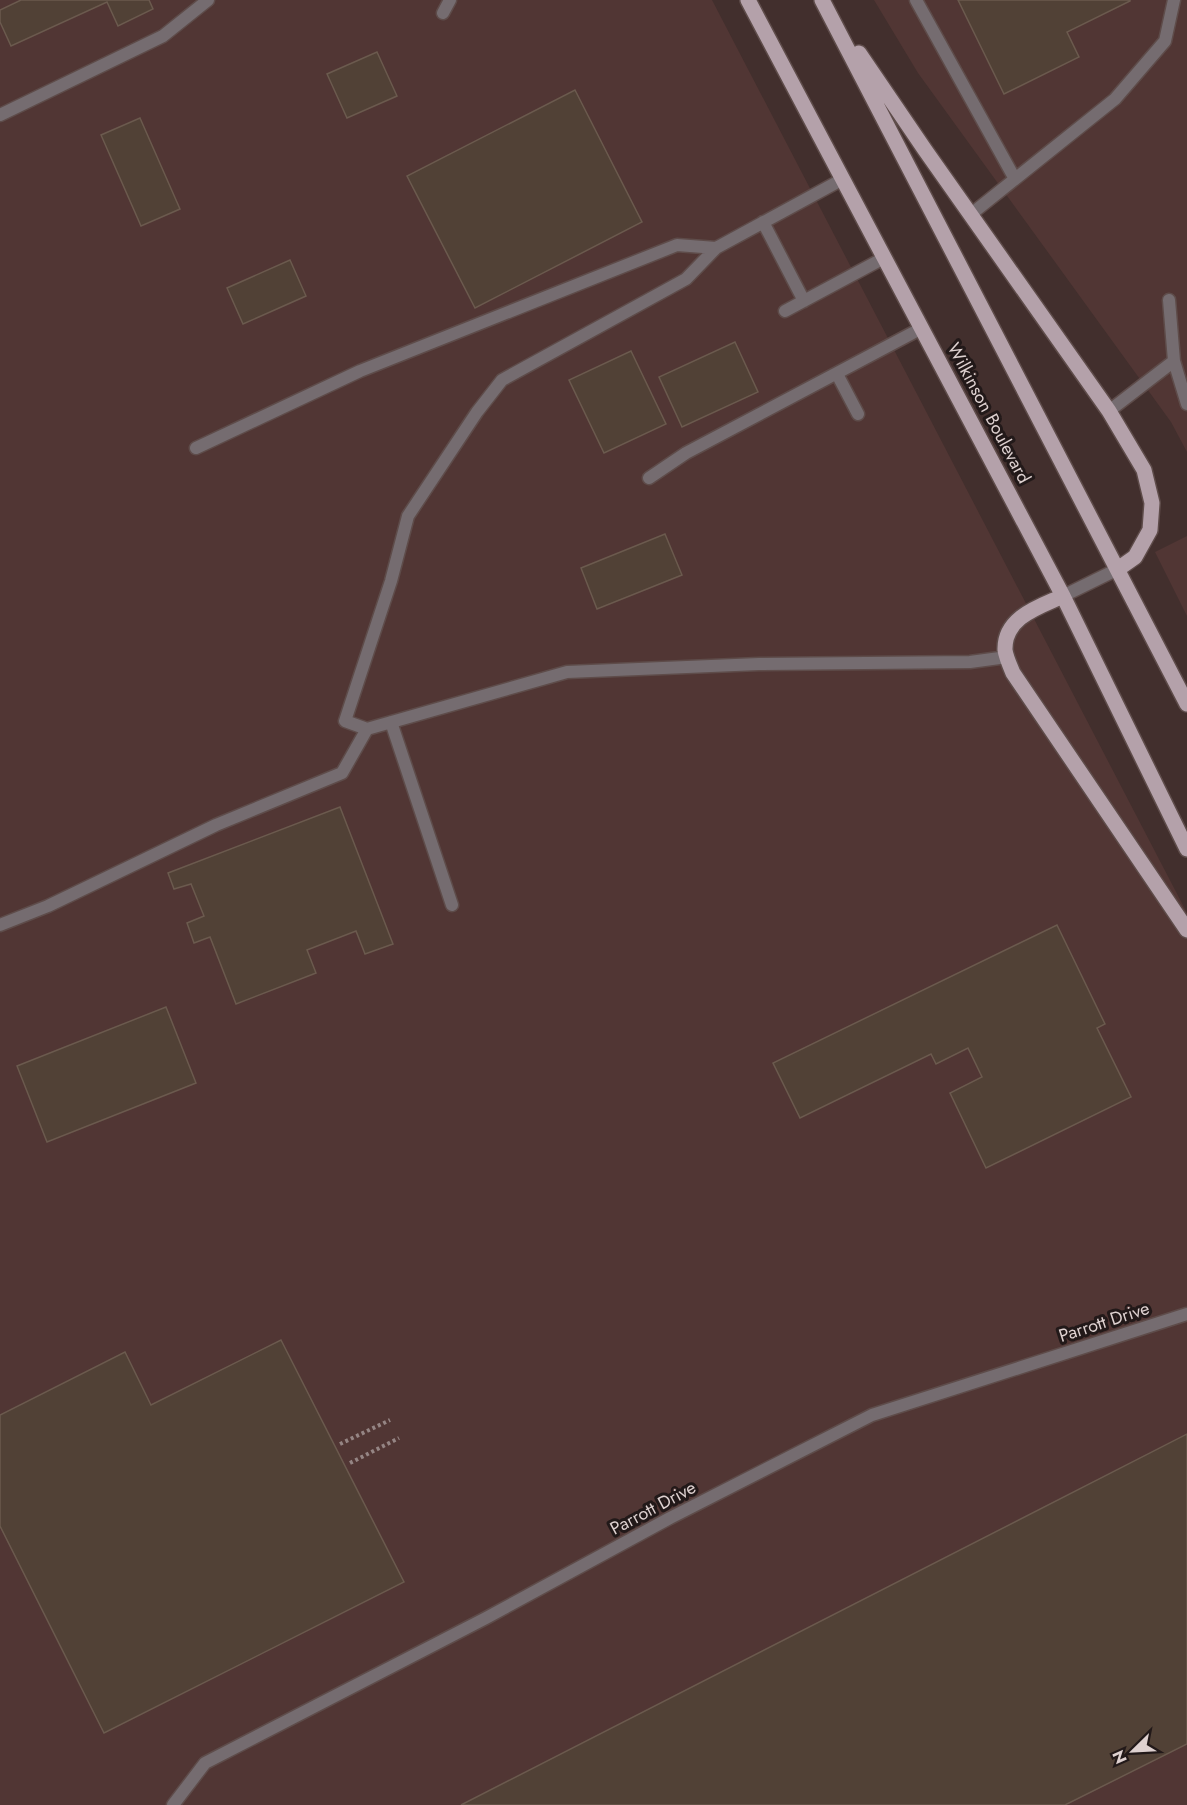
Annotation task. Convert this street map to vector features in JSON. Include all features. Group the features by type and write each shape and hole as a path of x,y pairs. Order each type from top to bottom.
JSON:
{"main road":[{"name":"Wilkinson Boulevard","path":"748,0 1063,596 1187,849"},
{"path":"823,0 970,215 1109,411 1144,470 1152,503 1150,530 1135,557 1118,569"},
{"path":"823,0 1187,704"},
{"path":"1063,596 1025,613 1010,629 1005,650 1007,657 1013,673 1187,930"}],"street":[{"path":"0,115 163,36 208,0"},
{"path":"443,13 450,0"},
{"path":"916,0 1015,179"},
{"path":"970,215 1115,99 1165,41 1174,0"},
{"path":"843,179 716,248 686,279 502,380 477,412 408,516 391,581 345,721 367,729 567,672 759,664 970,662 1007,657"},
{"path":"763,222 804,300"},
{"path":"196,448 360,371 676,245 716,248"},
{"path":"785,311 884,258"},
{"path":"1169,300 1174,361 1187,404"},
{"path":"649,478 686,453 922,328"},
{"path":"1109,411 1174,361"},
{"path":"837,374 858,414"},
{"path":"1063,596 1118,569"},
{"path":"391,722 452,905"},
{"path":"0,925 48,906 216,825 342,773 367,729"},
{"name":"Parrott Drive","path":"173,1805 205,1763 465,1629 670,1518 872,1415 1187,1314"}],"path":[{"path":"340,1444 390,1420"},
{"path":"350,1463 399,1438"}],"shaded area":[{"path":"0,0 712,0 1187,913 1187,1805 0,1805"},
{"path":"874,0 1187,0 1187,452 1171,422 918,73"},
{"path":"1187,536 1187,616 1155,552"}],"building":[{"path":"21,0 149,0 153,9 118,26 107,2 11,46 0,22 0,10"},
{"path":"958,0 1130,1 1067,32 1079,57 1004,94"},
{"path":"377,52 397,96 347,118 327,74"},
{"path":"575,90 642,222 475,308 407,176"},
{"path":"140,118 180,209 141,226 101,135"},
{"path":"290,260 306,296 243,324 227,288"},
{"path":"735,342 758,392 682,427 659,377"},
{"path":"631,351 666,424 604,453 569,380"},
{"path":"665,534 682,575 597,609 581,568"},
{"path":"340,807 393,944 365,954 356,931 307,950 316,973 236,1004 210,937 194,943 187,923 204,916 191,884 174,889 168,873"},
{"path":"1057,925 1105,1024 1097,1028 1131,1097 986,1168 950,1093 982,1077 968,1048 936,1064 931,1054 800,1118 773,1063"},
{"path":"166,1007 196,1083 47,1142 17,1066"},
{"path":"281,1340 404,1582 104,1733 0,1526 0,1415 125,1352 151,1405"},
{"path":"1187,1434 1187,1744 1065,1805 461,1805"}]}
